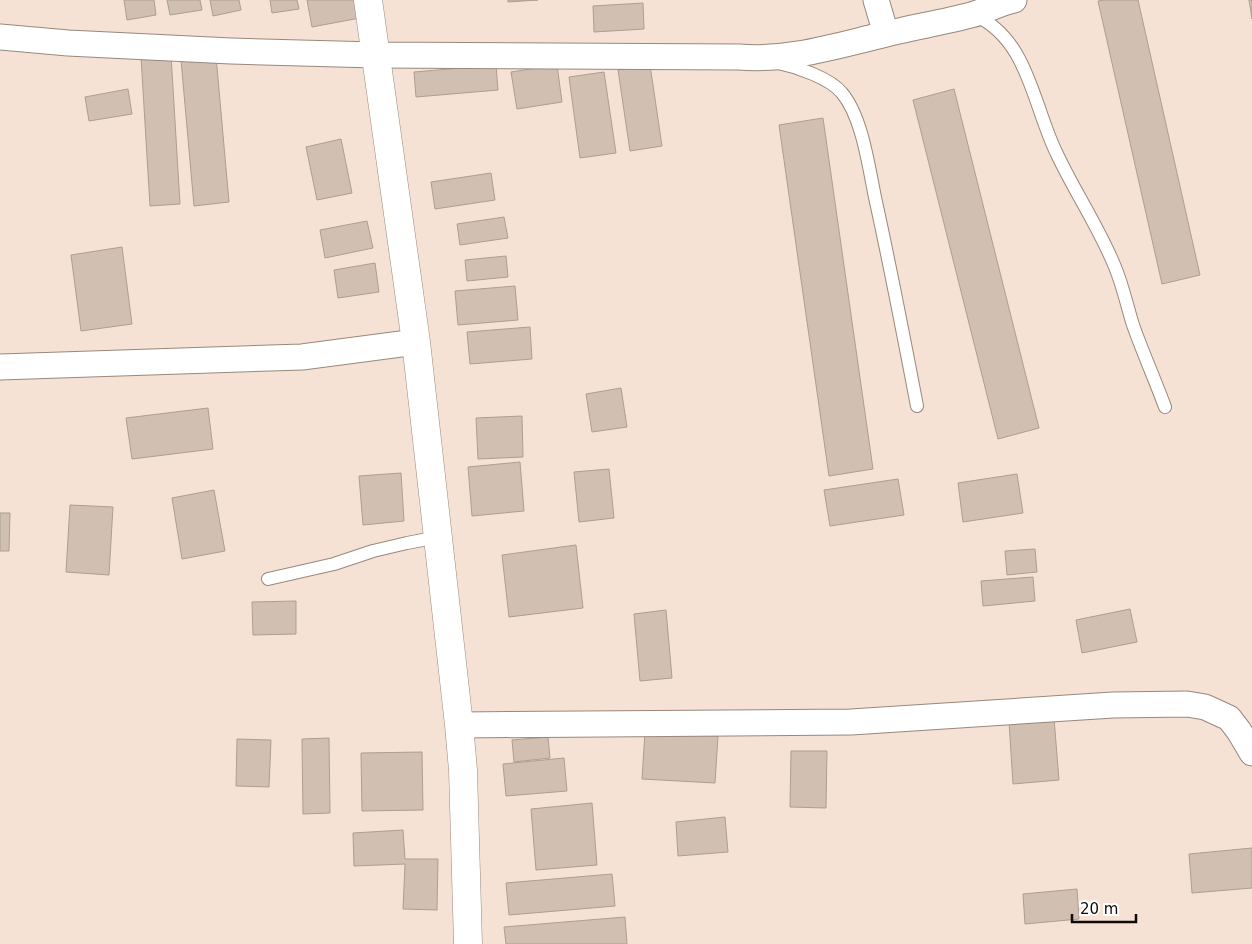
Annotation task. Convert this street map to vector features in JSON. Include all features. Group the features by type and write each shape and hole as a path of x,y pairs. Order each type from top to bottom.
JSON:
{"street":[{"path":"368,0 416,342 459,725 463,770 468,944"},
{"path":"876,0 886,34"},
{"path":"0,37 68,43 231,51 739,57 759,59 806,53 973,14 1014,0"},
{"path":"0,367 302,357 416,342"},
{"path":"459,725 850,722 1113,705 1187,704 1205,707 1229,718 1252,753"}],"lane":[{"path":"973,14 997,30 1015,50 1029,80 1055,151 1098,228 1116,269 1134,326 1166,407"},
{"path":"759,59 790,65 829,82 842,92 852,110 866,154 888,254 917,406"},
{"path":"268,578 334,564 373,551 438,537"}],"building":[{"path":"124,0 154,0 156,15 127,20"},
{"path":"167,0 200,0 202,10 170,15"},
{"path":"210,0 239,0 241,10 213,16"},
{"path":"270,0 297,0 299,9 272,13"},
{"path":"307,0 357,0 360,18 312,27"},
{"path":"508,0 538,0 508,2"},
{"path":"1138,0 1200,275 1162,284 1098,1"},
{"path":"1249,0 1252,0 1252,19"},
{"path":"643,3 644,29 594,32 593,6"},
{"path":"171,55 180,204 150,206 141,57"},
{"path":"216,56 229,202 194,206 181,60"},
{"path":"496,65 498,90 416,97 414,72"},
{"path":"557,65 562,102 517,109 511,72"},
{"path":"650,65 662,146 630,151 618,70"},
{"path":"604,72 616,153 580,158 569,77"},
{"path":"128,89 132,114 89,121 85,97"},
{"path":"954,89 1039,428 998,439 913,100"},
{"path":"823,118 873,469 829,476 779,125"},
{"path":"341,139 352,193 317,200 306,147"},
{"path":"491,173 495,200 435,209 431,182"},
{"path":"504,217 508,238 460,245 457,224"},
{"path":"367,221 373,248 325,258 320,230"},
{"path":"122,247 132,324 81,331 71,255"},
{"path":"506,256 508,277 467,281 465,260"},
{"path":"375,263 379,292 338,298 334,270"},
{"path":"515,286 518,320 458,325 455,291"},
{"path":"530,327 532,359 470,364 467,332"},
{"path":"621,388 627,427 592,432 586,394"},
{"path":"208,408 213,449 132,459 126,418"},
{"path":"522,416 523,457 478,459 476,418"},
{"path":"520,462 524,511 472,516 468,467"},
{"path":"609,469 614,518 579,522 574,472"},
{"path":"401,473 404,521 363,525 359,476"},
{"path":"1017,474 1023,513 963,522 958,483"},
{"path":"898,479 904,515 830,526 824,490"},
{"path":"214,490 225,551 182,559 172,498"},
{"path":"70,505 113,507 109,575 66,572"},
{"path":"0,513 10,513 9,551 0,551"},
{"path":"576,545 583,608 509,617 502,555"},
{"path":"1035,549 1037,572 1007,575 1005,551"},
{"path":"1033,577 1035,601 983,606 981,581"},
{"path":"296,601 296,634 253,635 252,602"},
{"path":"1130,609 1137,642 1082,653 1076,620"},
{"path":"666,610 672,678 640,681 634,614"},
{"path":"1054,718 1059,780 1013,784 1009,722"},
{"path":"645,732 718,736 715,783 642,779"},
{"path":"548,737 550,758 514,762 512,740"},
{"path":"329,738 330,813 303,814 302,739"},
{"path":"237,739 271,740 269,787 236,786"},
{"path":"791,751 827,751 826,808 790,807"},
{"path":"422,752 423,810 362,811 361,753"},
{"path":"564,758 567,791 506,796 503,764"},
{"path":"592,803 597,865 536,870 531,809"},
{"path":"725,817 728,852 678,856 676,822"},
{"path":"403,830 405,859 438,859 437,910 403,909 405,864 354,866 353,833"},
{"path":"1252,848 1252,888 1192,893 1189,854"},
{"path":"612,874 615,906 509,915 506,883"},
{"path":"1077,889 1079,919 1025,924 1023,894"},
{"path":"625,917 627,944 506,944 504,927"}]}
